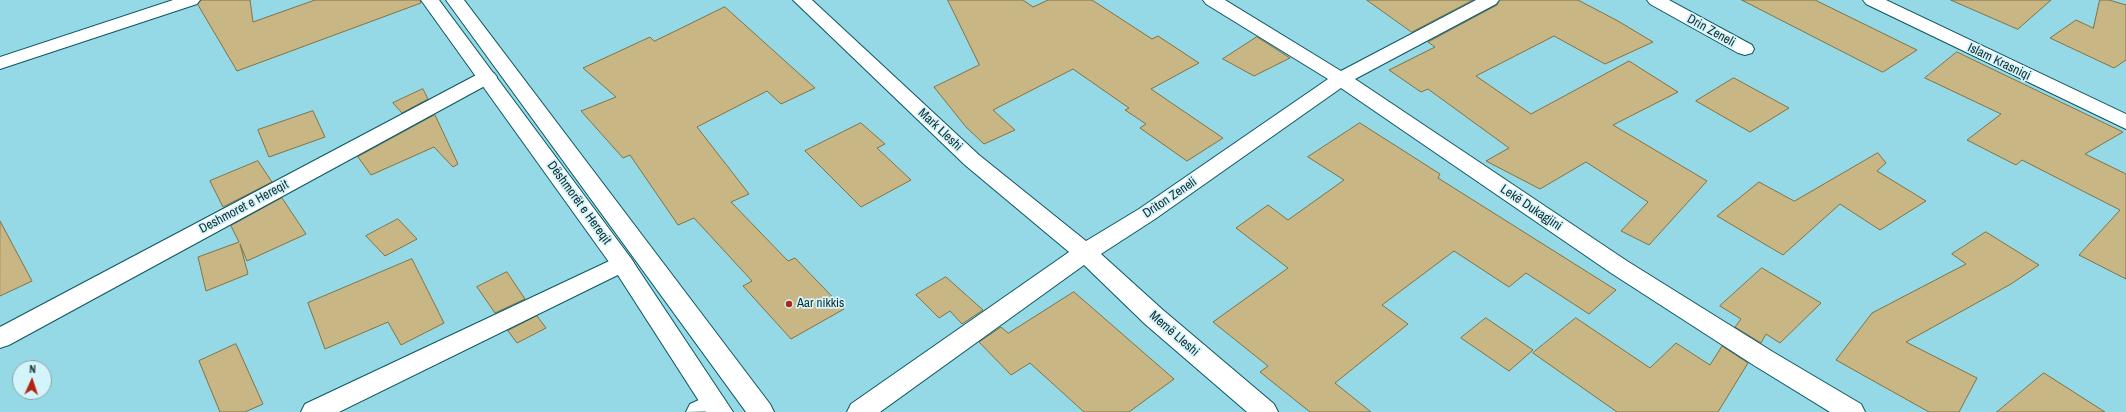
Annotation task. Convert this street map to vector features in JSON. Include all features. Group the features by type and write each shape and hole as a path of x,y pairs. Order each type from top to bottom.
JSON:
{"street":[{"path":"0,63 191,0"},
{"name":"Dëshmorët e Hereqit","path":"430,0 622,262 711,409"},
{"path":"455,0 761,412"},
{"name":"Mark Lleshi","path":"802,0 972,160 1086,253"},
{"name":"Lekë Dukagjini","path":"1212,0 1372,98 1456,158 1619,267 1764,359 1852,412"},
{"name":"Driton Zeneli","path":"860,412 1086,253 1147,214 1342,80 1416,38 1490,0"},
{"name":"Drin Zeneli","path":"1656,0 1745,49"},
{"name":"Islam Krasniqi","path":"1872,0 2126,122"},
{"name":"Deshmoret e Hereqit","path":"0,338 487,77"},
{"name":"Memë Lleshi","path":"1086,253 1154,317 1265,412"},
{"path":"314,412 622,262"}],"building":[{"path":"201,0 250,0 253,22 315,0 420,0 421,3 237,71 198,5"},
{"path":"948,0 1023,0 1033,7 1048,0 1092,0 1152,39 1158,36 1199,63 1151,89 1223,138 1187,161 1140,128 1146,124 1125,110 1129,108 1073,69 993,110 1015,130 984,144 966,127 934,87 979,65"},
{"path":"1367,0 1473,0 1412,32"},
{"path":"1500,0 1578,0 1618,21 1653,42 1605,64 1554,36 1476,76 1531,114 1629,61 1678,92 1613,125 1707,181 1649,245 1621,231 1648,202 1586,162 1540,189 1486,161 1509,148 1428,89 1421,92 1389,70 1435,47 1428,42 1497,5"},
{"path":"1742,0 1815,0 1917,50 1883,72"},
{"path":"1951,0 2051,0 2018,29"},
{"path":"2100,0 2109,0 2126,5 2126,60 2114,68 2050,38 2076,20 2093,28"},
{"path":"725,7 815,88 781,104 767,91 697,127 749,194 731,202 788,261 795,258 844,309 791,339 743,286 752,281 694,218 678,225 630,155 623,158 581,111 616,97 583,68 650,37 654,41"},
{"path":"1257,37 1290,58 1254,76 1223,59"},
{"path":"1957,52 2123,132 2085,154 2126,174 2126,279 2079,255 2120,210 2022,160 2016,165 1967,140 2001,114 1925,78"},
{"path":"1734,78 1789,108 1750,132 1696,101"},
{"path":"423,89 428,99 402,113 393,103"},
{"path":"313,111 325,137 269,157 258,130"},
{"path":"435,115 458,164 453,167 434,147 371,175 358,157"},
{"path":"861,123 885,144 877,148 911,180 861,207 805,151"},
{"path":"1360,123 1440,174 1438,178 1616,290 1589,314 1526,273 1509,287 1454,251 1382,305 1408,324 1335,383 1371,412 1310,412 1260,372 1268,366 1213,322 1288,268 1236,228 1268,205 1288,220 1344,180 1308,157"},
{"path":"1878,153 1886,163 1877,171 1926,201 1880,230 1840,204 1783,255 1717,216 1759,182 1794,201"},
{"path":"258,161 272,182 223,207 210,181"},
{"path":"282,198 306,234 247,261 240,244 248,274 206,291 198,257 239,242 231,226"},
{"path":"398,219 417,239 385,256 366,236"},
{"path":"0,221 32,281 0,296"},
{"path":"1986,232 2039,265 2011,284 1906,342 1977,378 1959,412 1929,412 1836,360 1872,313 1966,264 1952,254"},
{"path":"412,259 444,323 401,345 388,322 325,349 308,303"},
{"path":"1762,268 1821,303 1780,343 1766,334 1761,343 1735,327 1741,319 1720,306"},
{"path":"507,272 525,299 495,313 477,287"},
{"path":"946,277 983,310 962,324 950,311 939,318 916,295"},
{"path":"1074,292 1174,379 1129,412 1084,412 1030,363 1011,375 979,342 1001,327 1008,333"},
{"path":"537,316 546,328 517,343 508,331"},
{"path":"1486,318 1533,350 1509,371 1461,338"},
{"path":"1576,318 1650,368 1676,343 1710,365 1722,346 1748,363 1718,412 1617,412 1533,353"},
{"path":"236,344 263,404 245,412 220,412 199,361"},
{"path":"2044,373 2105,412 1997,412"}],"place":[{"name":"Aar nikkis","path":"789,304"}]}
